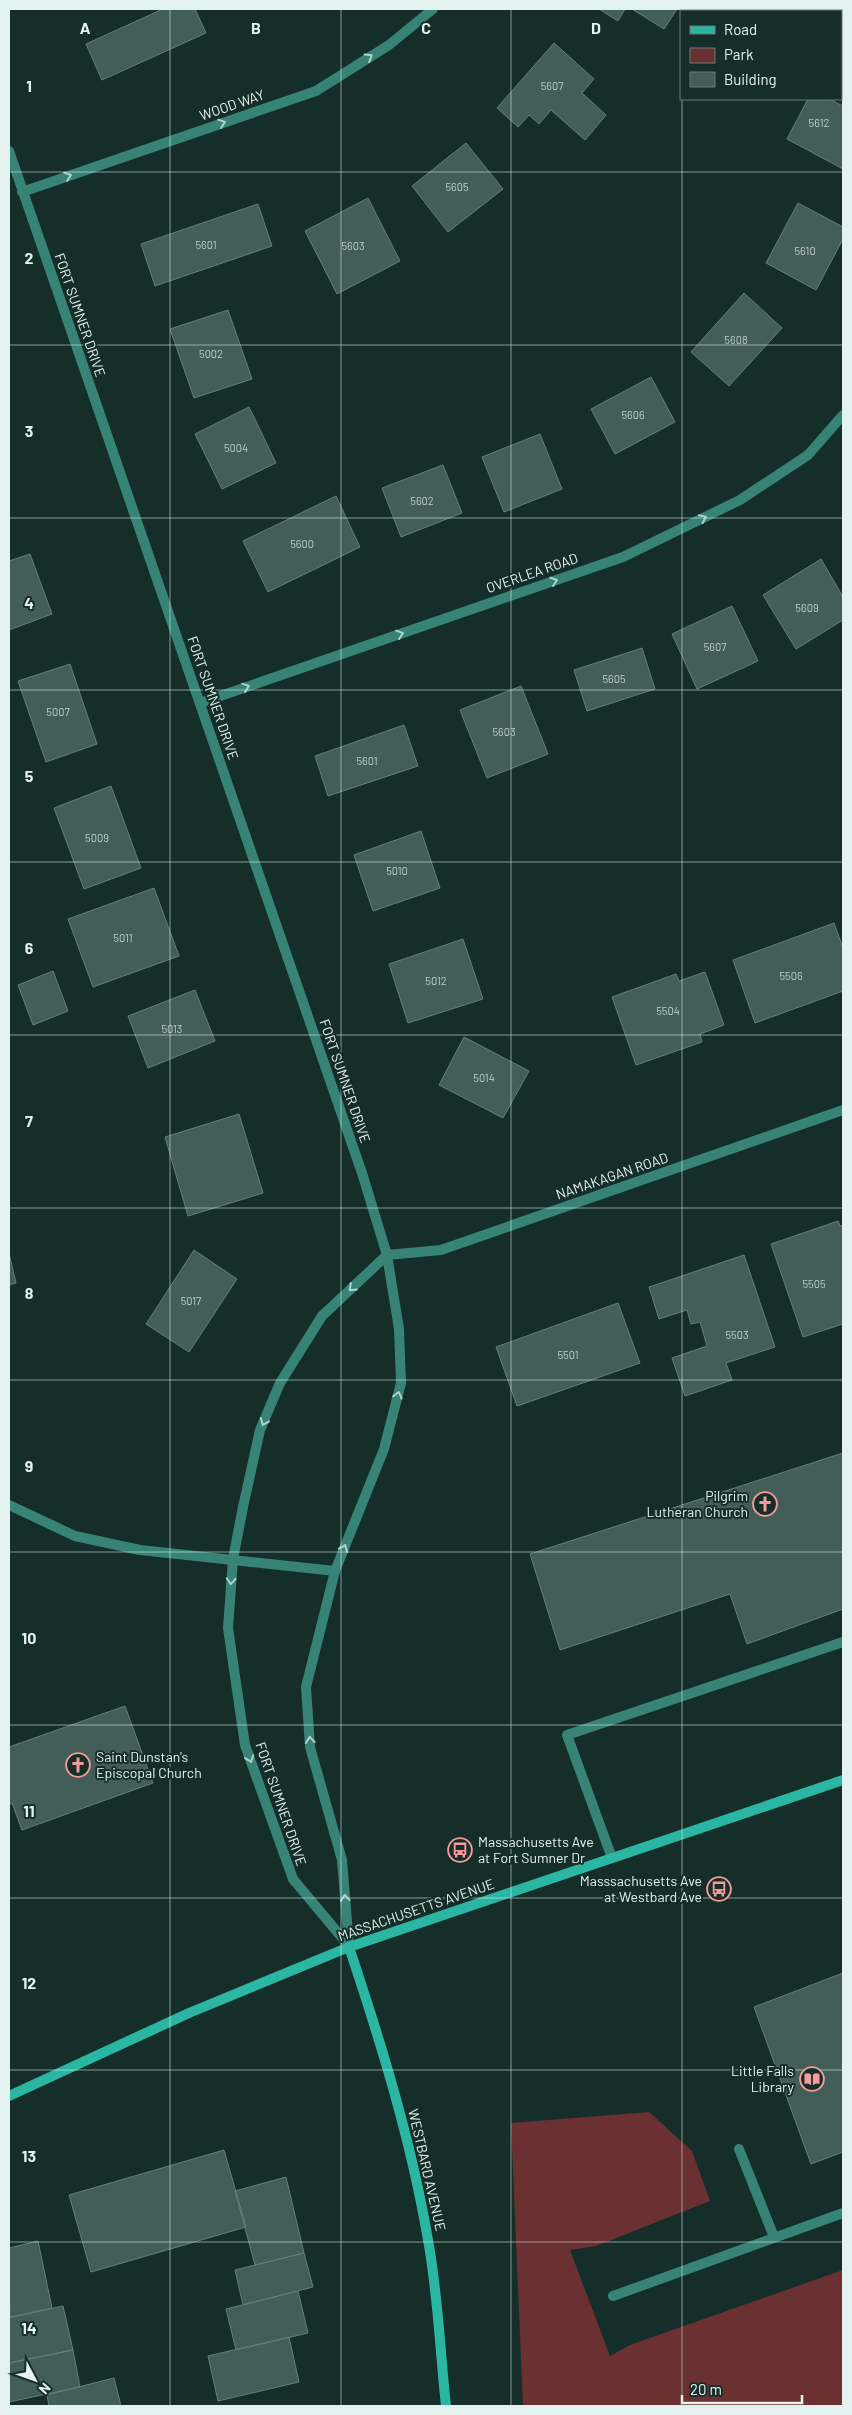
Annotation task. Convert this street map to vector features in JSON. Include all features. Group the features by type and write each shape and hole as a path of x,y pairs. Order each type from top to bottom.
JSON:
{"main road":[{"name":"MASSACHUSETTS AVENUE","path":"9,2096 189,2012 349,1947 843,1780"},
{"name":"WESTBARD AVENUE","path":"349,1947 396,2096 425,2223 446,2406"}],"street":[{"name":"WOOD WAY","path":"22,192 316,91 390,45 432,9"},
{"name":"FORT SUMNER DRIVE","path":"9,151 359,1164 387,1255 399,1329 401,1383 384,1449 335,1571 306,1687 310,1747 342,1860 349,1947"},
{"name":"OVERLEA ROAD","path":"200,703 623,557 740,500 808,455 843,415"},
{"name":"NAMAKAGAN ROAD","path":"387,1255 441,1250 843,1110"},
{"name":"FORT SUMNER DRIVE","path":"349,1947 293,1879 245,1745 228,1628 233,1559 260,1430 280,1383 322,1316 387,1255"},
{"path":"9,1505 75,1536 140,1550 335,1571"},
{"path":"612,1858 567,1735 843,1642"},
{"path":"739,2149 774,2238"},
{"path":"613,2296 843,2213"}],"green space":[{"path":"649,2112 692,2151 710,2201 596,2246 570,2250 610,2356 630,2345 843,2270 843,2406 523,2406 511,2123"}],"building":[{"path":"163,9 195,9 206,33 102,80 86,44"},
{"path":"599,9 625,9 618,21"},
{"path":"632,9 677,9 664,29"},
{"path":"554,43 594,79 582,93 606,115 585,140 551,110 539,124 529,115 518,127 497,108"},
{"path":"807,100 831,100 843,106 843,169 787,139"},
{"path":"466,143 503,189 448,232 412,186"},
{"path":"368,198 400,261 337,294 305,231"},
{"path":"798,203 843,227 843,239 816,290 766,263"},
{"path":"258,204 272,246 155,286 141,244"},
{"path":"744,293 782,328 729,386 691,352"},
{"path":"228,310 252,379 194,398 170,329"},
{"path":"651,377 675,422 615,454 591,409"},
{"path":"249,407 276,463 222,489 195,434"},
{"path":"540,434 562,489 504,512 482,457"},
{"path":"443,465 462,513 401,537 382,488"},
{"path":"336,496 360,547 268,592 243,541"},
{"path":"30,554 52,614 9,630 9,561"},
{"path":"821,559 843,597 843,620 796,649 763,595"},
{"path":"732,606 758,661 697,689 672,634"},
{"path":"642,648 655,689 587,711 574,670"},
{"path":"70,664 97,744 46,762 18,681"},
{"path":"521,686 548,754 487,778 460,710"},
{"path":"404,725 418,766 328,796 315,756"},
{"path":"111,786 141,868 84,889 54,808"},
{"path":"421,831 440,888 373,911 354,855"},
{"path":"154,888 179,956 93,987 68,919"},
{"path":"834,923 843,948 843,991 755,1023 733,960"},
{"path":"463,939 483,999 408,1023 389,964"},
{"path":"53,971 68,1011 33,1025 18,985"},
{"path":"705,972 724,1025 700,1034 702,1042 636,1065 612,997 676,974 679,981"},
{"path":"195,990 215,1041 148,1068 128,1016"},
{"path":"464,1037 529,1071 503,1118 439,1085"},
{"path":"239,1114 263,1193 188,1216 165,1137"},
{"path":"838,1221 840,1226 843,1225 843,1324 803,1337 771,1244"},
{"path":"194,1250 237,1279 189,1352 146,1324"},
{"path":"9,1253 16,1283 9,1285"},
{"path":"744,1255 775,1347 726,1363 732,1380 685,1396 672,1358 707,1346 700,1322 691,1324 687,1310 659,1319 649,1287"},
{"path":"618,1303 640,1363 517,1406 496,1347"},
{"name":"Pilgrim Lutheran Church","path":"843,1453 843,1609 747,1644 730,1594 560,1650 530,1554"},
{"name":"Saint Dunstan's Episcopal Church","path":"125,1706 153,1783 22,1830 12,1803 9,1805 9,1747"},
{"name":"Little Falls Library","path":"843,1973 843,2152 811,2164 754,2007"},
{"path":"224,2150 246,2227 91,2272 69,2195"},
{"path":"286,2177 304,2253 255,2265 235,2191"},
{"path":"38,2241 52,2308 10,2317 9,2248"},
{"path":"304,2253 313,2287 243,2305 235,2270"},
{"path":"298,2291 308,2333 236,2350 226,2309"},
{"path":"63,2306 73,2350 9,2363 9,2318"},
{"path":"289,2337 299,2382 218,2401 208,2356"},
{"path":"73,2350 80,2387 9,2402 9,2363"},
{"path":"114,2378 121,2406 49,2406 47,2395"}],"place":[{"name":"Pilgrim Lutheran Church","path":"765,1504"},
{"name":"Saint Dunstan's Episcopal Church","path":"78,1765"},
{"name":"Massachusetts Ave at Fort Sumner Dr","path":"460,1850"},
{"name":"Masssachusetts Ave at Westbard Ave","path":"719,1889"},
{"name":"Little Falls Library","path":"812,2079"}]}
